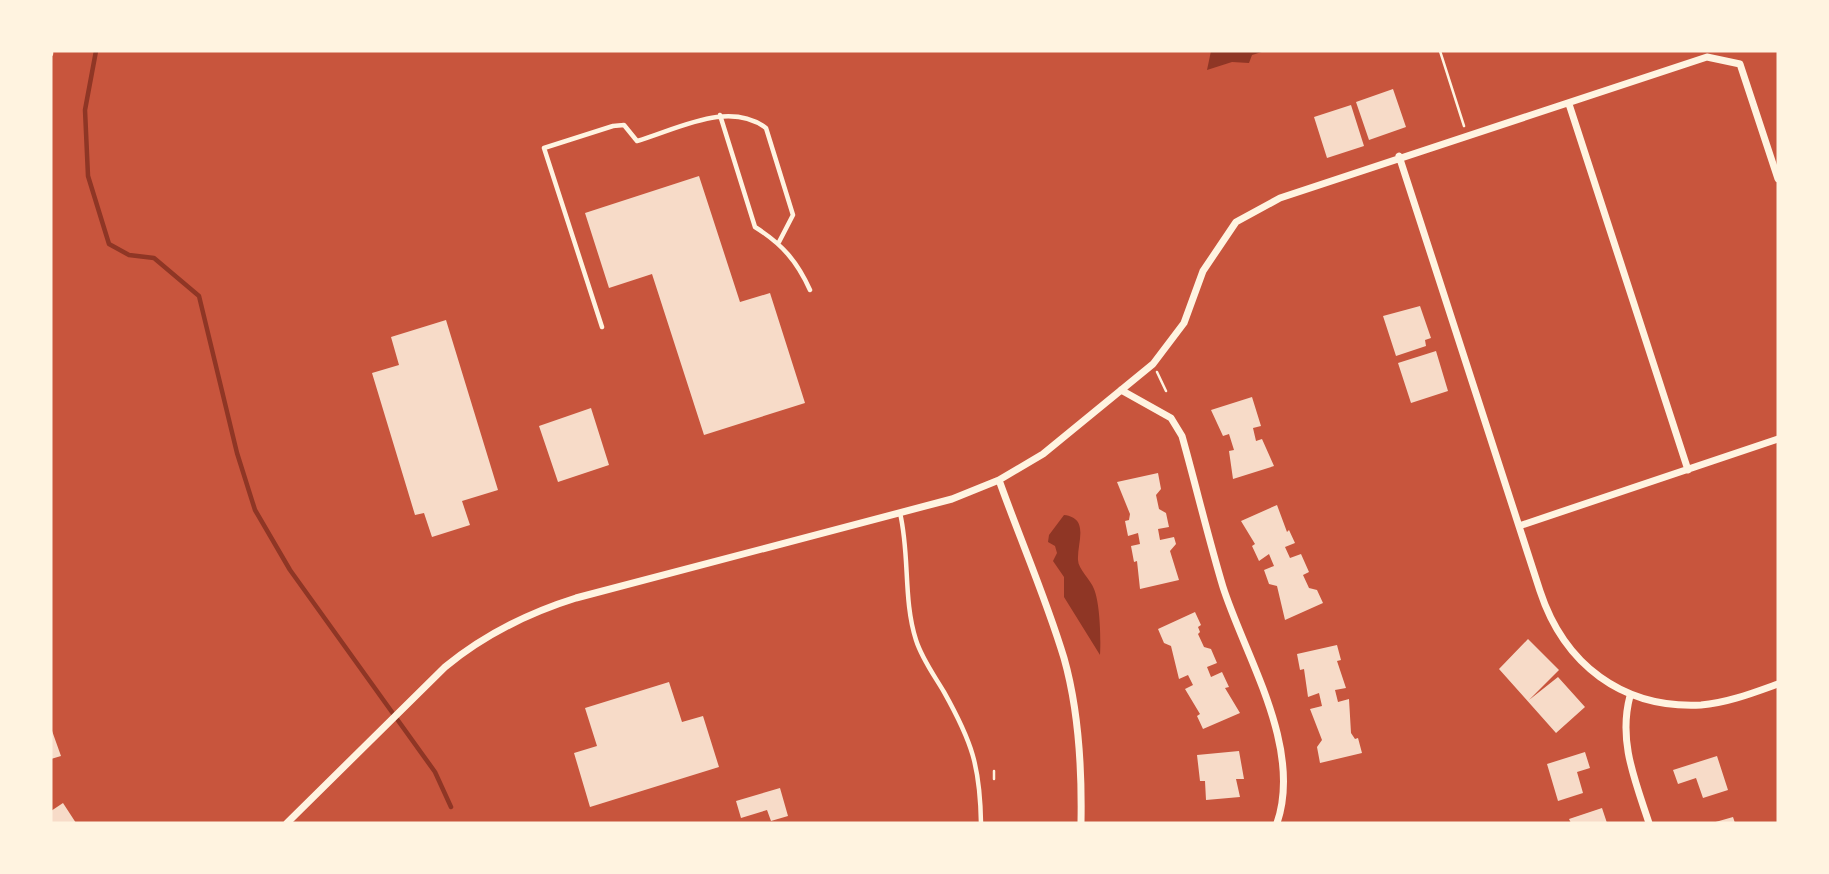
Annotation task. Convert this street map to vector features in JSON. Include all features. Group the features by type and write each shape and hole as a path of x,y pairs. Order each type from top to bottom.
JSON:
{"street":[{"path":"287,823 408,703 474,645 551,606 960,497 999,481 1064,439 1153,364 1184,323 1203,271 1236,222 1280,198 1399,156 1569,104 1707,57 1740,64 1778,179"},
{"path":"1569,104 1688,470"},
{"path":"1399,156 1548,614 1559,634 1580,660 1630,696 1700,705 1728,700 1778,684"},
{"path":"1121,390 1171,418 1182,436 1224,589 1266,691 1282,757 1282,811 1277,823"},
{"path":"1519,526 1778,439"},
{"path":"999,481 1064,658 1076,714 1082,779 1081,823"},
{"path":"1630,696 1624,718 1626,748 1649,823"}],"lane":[{"path":"602,327 544,148 624,125 637,141 720,115 740,115 766,128 793,215 779,242"},
{"path":"720,115 755,228 779,242 800,269 810,290"},
{"path":"900,513 906,538 910,608 916,641 958,718 974,754 980,783 981,823"}],"path":[{"path":"1440,51 1468,135"},
{"path":"1153,364 1166,391"},
{"path":"994,771 994,779"}],"shaded area":[{"path":"1211,51 1265,51 1252,55 1249,63 1232,62 1207,70"},
{"path":"1064,515 1072,517 1080,526 1078,560 1096,595 1100,621 1100,655 1064,597 1064,577 1053,561 1057,553 1055,546 1048,542 1049,535"}],"building":[{"path":"1393,89 1406,127 1369,140 1356,102"},
{"path":"1351,105 1364,146 1327,158 1314,117"},
{"path":"699,176 740,302 770,293 805,403 704,435 652,274 609,288 585,213"},
{"path":"1420,306 1431,338 1425,340 1426,346 1396,356 1383,316"},
{"path":"446,320 498,490 462,501 470,525 432,537 424,513 415,515 372,373 399,365 391,337"},
{"path":"1436,351 1448,391 1411,403 1398,363"},
{"path":"1252,397 1261,426 1253,428 1256,441 1262,439 1274,466 1233,479 1229,451 1234,450 1229,434 1223,436 1211,410"},
{"path":"591,408 609,465 558,482 539,426"},
{"path":"1158,473 1161,489 1156,495 1159,509 1166,513 1169,527 1158,529 1160,540 1174,537 1176,544 1170,551 1179,580 1140,589 1137,561 1134,562 1131,546 1140,544 1138,533 1128,536 1125,521 1129,520 1130,514 1117,482"},
{"path":"1277,505 1287,532 1289,530 1295,543 1285,547 1290,558 1301,554 1309,572 1303,575 1309,588 1317,590 1323,603 1285,620 1277,586 1269,584 1264,570 1274,566 1269,554 1259,561 1252,546 1255,544 1241,521"},
{"path":"1195,612 1201,625 1198,627 1198,634 1204,647 1211,649 1217,663 1207,667 1211,677 1222,672 1229,687 1225,688 1240,713 1203,729 1197,716 1200,714 1185,689 1193,685 1188,675 1179,679 1171,646 1164,643 1158,629"},
{"path":"1528,639 1559,670 1529,700 1558,677 1585,707 1556,733 1499,669"},
{"path":"1337,645 1341,660 1337,661 1346,688 1335,690 1338,702 1349,699 1351,733 1355,739 1358,738 1362,753 1320,763 1317,747 1322,740 1310,709 1322,706 1319,693 1308,697 1304,669 1300,670 1297,654"},
{"path":"669,682 682,722 703,716 719,767 590,807 574,753 597,746 585,708"},
{"path":"51,728 61,756 51,759"},
{"path":"1239,751 1244,779 1236,779 1240,797 1206,800 1205,781 1200,781 1197,755"},
{"path":"1585,752 1590,768 1577,772 1583,793 1558,801 1547,764"},
{"path":"1717,756 1728,790 1703,798 1696,778 1678,784 1673,770"},
{"path":"780,788 788,816 771,821 767,810 741,818 736,801"},
{"path":"63,803 76,823 51,823 51,811"},
{"path":"1602,808 1607,823 1571,823 1569,819"},
{"path":"1733,817 1735,823 1712,823"}],"waterway":[{"path":"96,51 85,110 88,176 109,244 129,255 154,258 199,296 237,453 255,510 290,570 435,772 451,807"}]}
